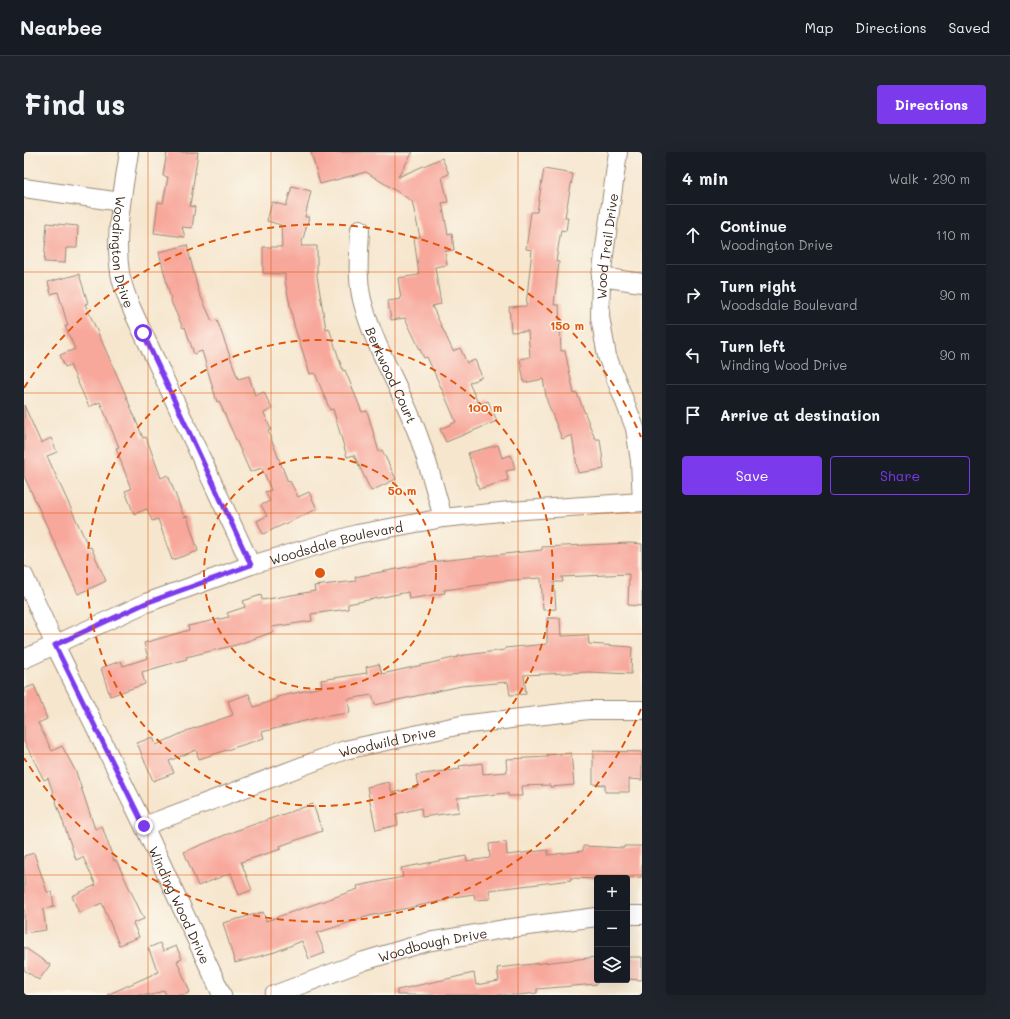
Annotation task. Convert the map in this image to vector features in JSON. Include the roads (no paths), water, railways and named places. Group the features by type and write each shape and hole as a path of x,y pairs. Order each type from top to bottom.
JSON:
{"street":[{"name":"Woodington Drive","path":"129,152 118,239 120,274 130,305 251,565"},
{"name":"Wood Trail Drive","path":"618,152 601,277 600,317 607,356 635,428 640,461 642,502"},
{"path":"24,188 122,202"},
{"name":"Berkwood Court","path":"360,229 358,274 363,307 376,340 414,422 430,467 443,518"},
{"path":"601,277 642,282"},
{"name":"Woodsdale Boulevard","path":"24,659 146,603 251,565 357,534 443,518 510,511 642,502"},
{"name":"Winding Wood Drive","path":"24,576 55,645 144,826 222,995"},
{"name":"Woodwild Drive","path":"144,826 345,750 461,725 588,710 642,710"},
{"path":"630,915 642,914"},
{"name":"Woodbough Drive","path":"274,995 364,961 427,942 504,929 594,917"}]}
